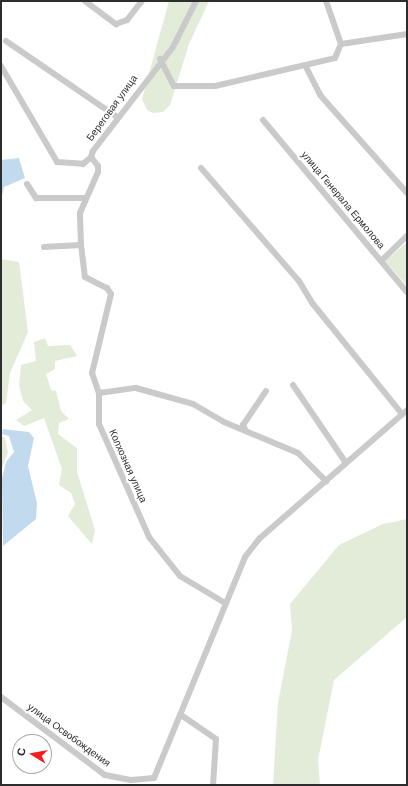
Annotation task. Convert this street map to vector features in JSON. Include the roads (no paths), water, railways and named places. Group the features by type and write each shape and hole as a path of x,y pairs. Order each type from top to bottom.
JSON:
{"street":[{"path":"85,1 116,24 127,20 142,1"},
{"name":"Береговая улица","path":"81,245 80,213 98,172 98,166 91,157 117,117 160,59 173,47 196,1"},
{"path":"160,59 170,83 182,87 215,86 306,67 335,58 341,44 326,1"},
{"path":"341,44 407,34"},
{"path":"6,41 117,117"},
{"path":"1,66 57,162 83,164 91,157"},
{"path":"306,67 320,95 407,193"},
{"name":"улица Генерала Ермолова","path":"263,120 407,292"},
{"path":"201,168 299,281 313,304 402,414"},
{"path":"27,184 36,198 86,198"},
{"path":"381,261 407,236"},
{"path":"44,247 81,245"},
{"name":"Колхозная улица","path":"81,245 86,277 107,288 111,294 92,373 99,393 99,424 149,537 180,576 225,604"},
{"path":"293,385 346,463"},
{"path":"99,393 136,388 193,404 298,453 326,480"},
{"path":"246,430 243,425 266,391"},
{"path":"214,785 216,739 181,715 245,557 260,538 407,410"},
{"name":"улица Освобождения","path":"1,697 105,775 131,780 154,782 181,715"}],"water":[{"path":"19,158 25,178 4,187 1,200 1,160"},
{"path":"3,429 29,432 34,438 28,466 37,503 36,519 3,546 2,479 6,462 14,452 9,436 2,434"}]}
